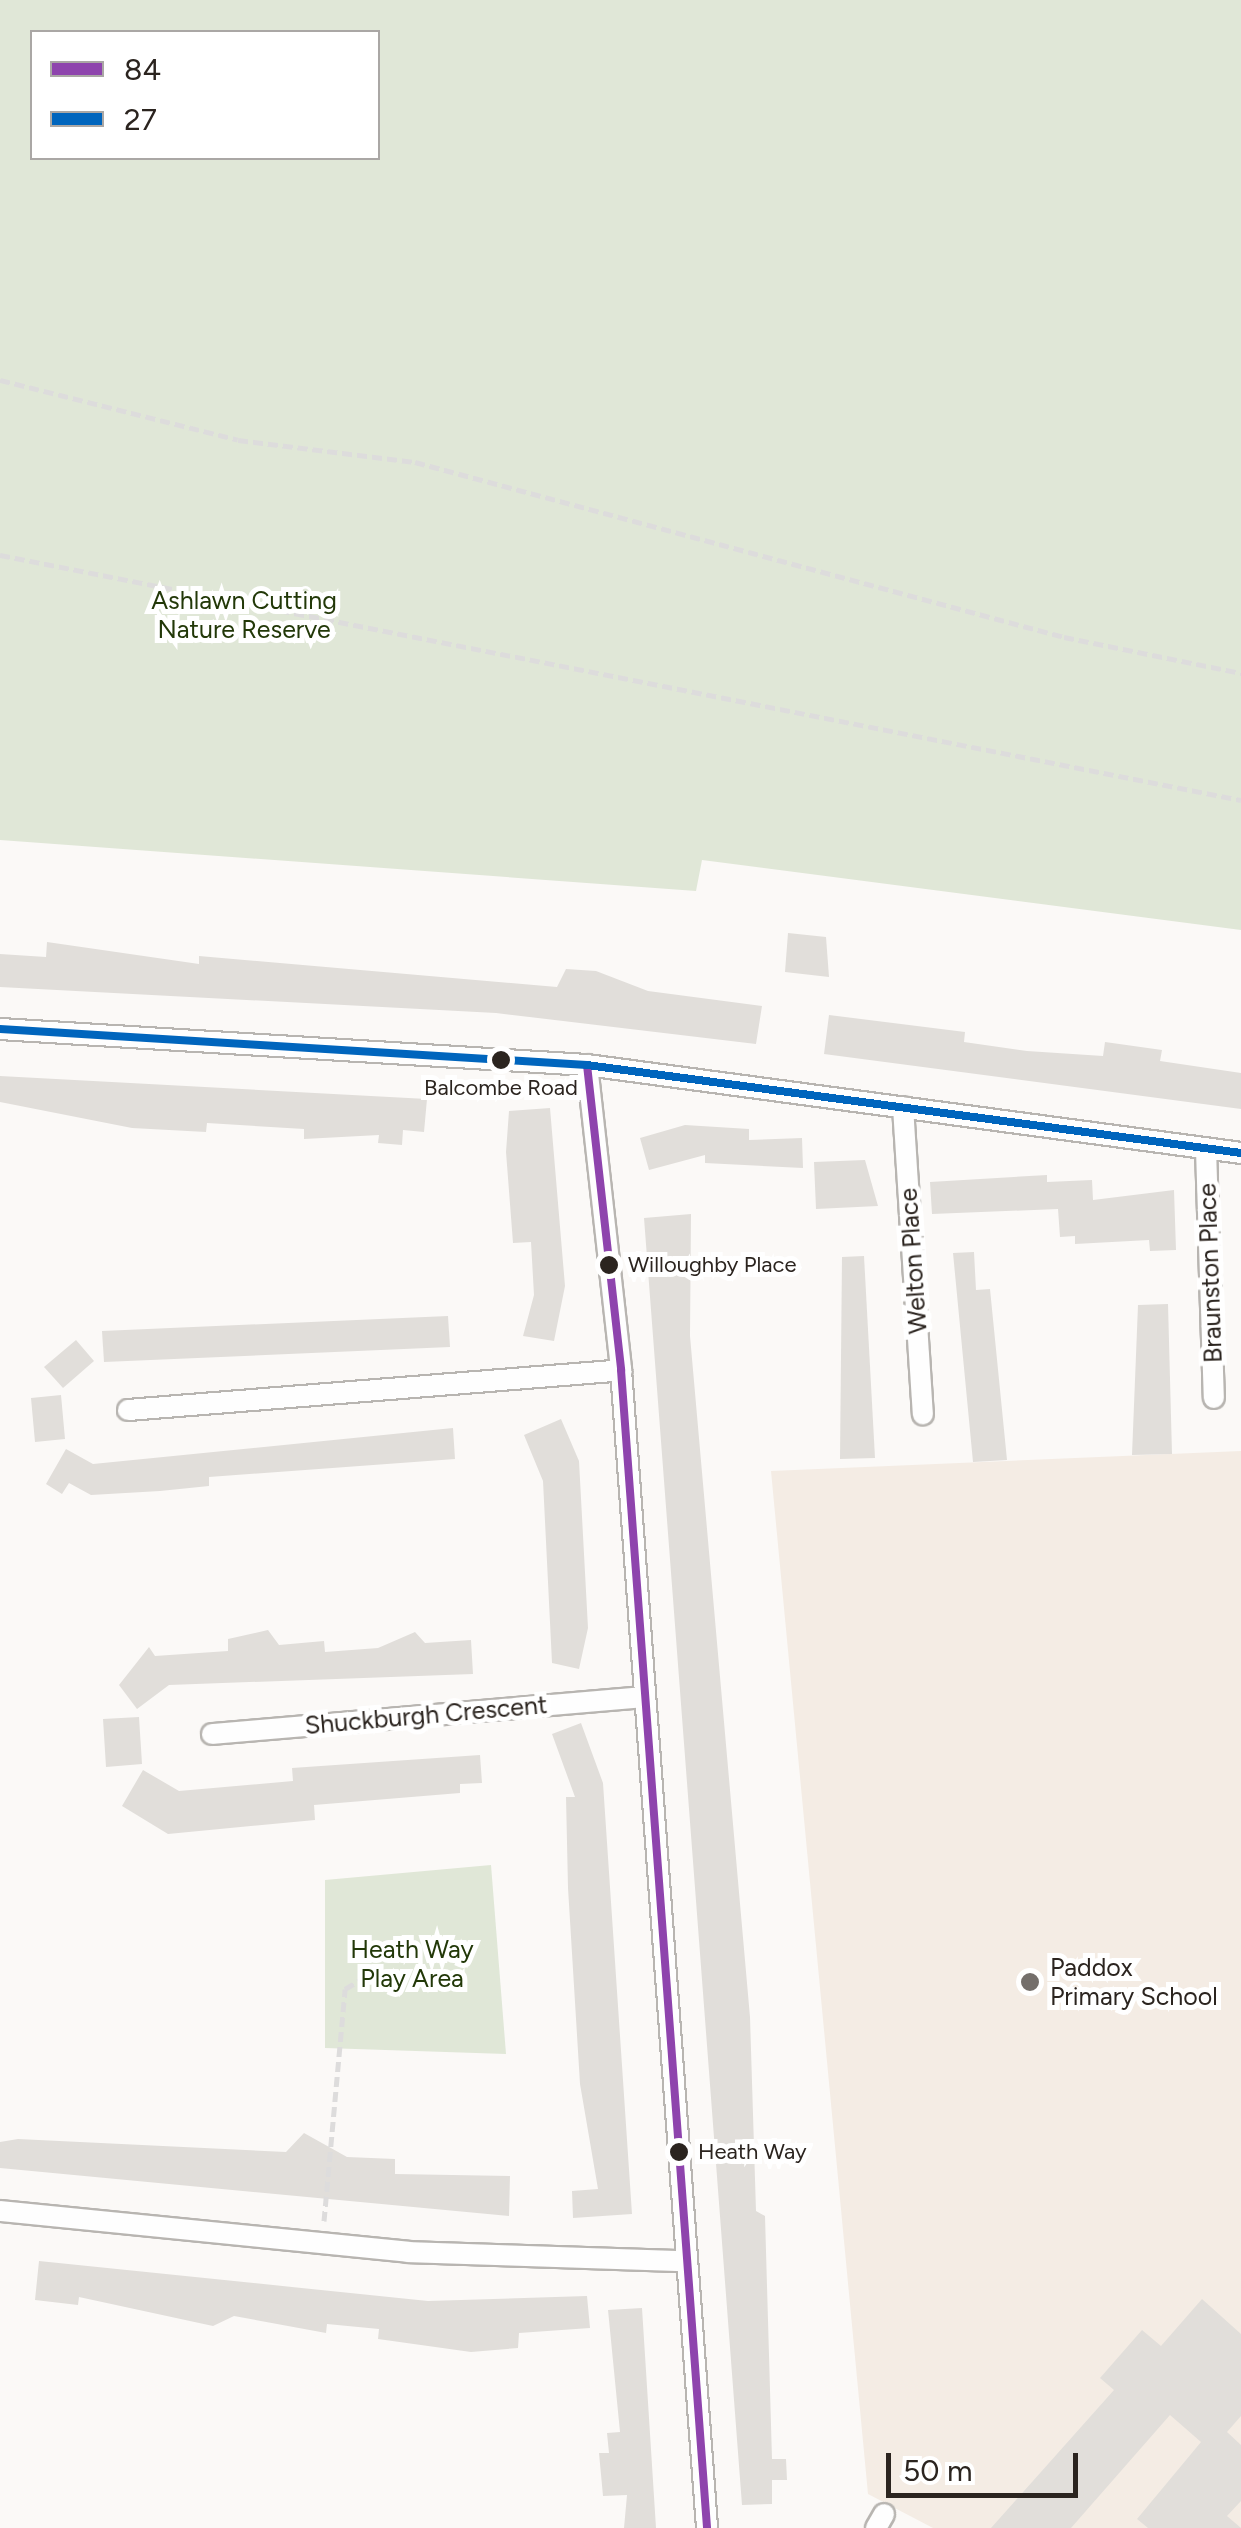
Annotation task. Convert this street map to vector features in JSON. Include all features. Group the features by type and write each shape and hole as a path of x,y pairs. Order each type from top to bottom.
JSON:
{"street":[{"path":"0,1030 587,1065 1241,1153"},
{"path":"587,1065 620,1370 682,2261 707,2528"},
{"name":"Welton Place","path":"902,1108 923,1414"},
{"name":"Braunston Place","path":"1206,1149 1214,1398"},
{"path":"128,1410 620,1370"},
{"name":"Shuckburgh Crescent","path":"212,1734 640,1697"},
{"path":"0,2210 323,2244 682,2261"}],"path":[{"path":"0,380 238,440 415,462 1064,637 1241,673"},
{"path":"0,555 1241,800"},
{"path":"323,2244 345,1989 372,1973"}],"shaded area":[{"name":"Paddox Primary School","path":"1241,1451 1241,2528 933,2528 868,2494 771,1471"}],"green space":[{"name":"Ashlawn Cutting Nature Reserve","path":"0,0 1241,0 1241,930 702,860 696,891 0,840"},
{"name":"Heath Way Play Area","path":"491,1865 506,2054 325,2048 325,1880"}],"building":[{"path":"788,933 826,937 829,977 785,972"},
{"path":"47,942 199,964 199,956 557,987 566,969 596,971 648,991 762,1006 756,1044 496,1013 0,987 0,954 46,957"},
{"path":"829,1015 965,1032 964,1042 1027,1051 1103,1056 1105,1042 1162,1050 1160,1061 1241,1073 1241,1109 824,1054"},
{"path":"0,1076 427,1099 424,1132 403,1130 402,1145 378,1143 379,1135 304,1139 304,1129 207,1123 206,1132 132,1128 0,1102"},
{"path":"550,1108 565,1286 554,1341 523,1336 534,1295 531,1242 513,1243 506,1152 509,1111"},
{"path":"685,1125 749,1129 749,1140 802,1138 803,1168 705,1163 705,1155 649,1170 640,1138"},
{"path":"865,1160 878,1206 816,1209 814,1162"},
{"path":"1047,1175 1047,1182 1092,1180 1093,1200 1174,1190 1176,1250 1150,1251 1149,1240 1075,1244 1075,1236 1060,1237 1058,1209 932,1214 930,1182"},
{"path":"691,1214 690,1336 750,2017 756,2211 765,2216 772,2459 786,2459 787,2480 772,2480 772,2504 742,2505 644,1218"},
{"path":"974,1252 976,1290 990,1289 1007,1460 973,1462 953,1253"},
{"path":"864,1256 875,1458 840,1459 842,1257"},
{"path":"1168,1304 1172,1454 1132,1455 1138,1305"},
{"path":"448,1316 450,1347 104,1362 102,1331"},
{"path":"76,1340 94,1361 63,1388 44,1367"},
{"path":"61,1395 65,1439 35,1442 31,1398"},
{"path":"561,1419 579,1461 588,1628 579,1669 552,1663 543,1481 524,1435"},
{"path":"453,1428 455,1459 209,1477 209,1486 160,1491 91,1495 69,1483 62,1494 46,1484 66,1449 93,1464"},
{"path":"268,1630 279,1645 324,1641 325,1652 378,1648 415,1632 425,1643 471,1640 473,1674 169,1685 137,1709 119,1685 149,1647 155,1656 228,1651 228,1639"},
{"path":"139,1717 142,1764 106,1767 103,1719"},
{"path":"581,1723 603,1783 632,2214 573,2218 572,2191 598,2189 580,2084 568,1888 566,1797 575,1797 552,1734"},
{"path":"480,1755 482,1783 460,1784 460,1793 314,1805 315,1820 168,1834 122,1806 143,1770 179,1791 293,1781 292,1768"},
{"path":"304,2133 347,2157 395,2159 395,2174 510,2176 509,2216 0,2168 0,2142 18,2139 286,2152"},
{"path":"39,2261 428,2301 587,2296 590,2328 519,2333 518,2348 471,2352 378,2339 379,2329 327,2324 326,2333 234,2316 213,2326 79,2297 78,2305 35,2300"},
{"path":"1202,2299 1241,2334 1241,2416 1227,2432 1241,2445 1241,2501 1227,2516 1241,2528 1148,2528 1137,2519 1201,2442 1170,2415 1071,2528 991,2528 1114,2390 1100,2378 1142,2330 1161,2346"},
{"path":"642,2308 656,2528 624,2528 627,2495 603,2496 599,2453 609,2453 607,2433 620,2432 608,2310"}],"transit line":[{"name":"27","path":"0,1029 587,1065 1241,1153"},
{"name":"84","path":"587,1065 621,1370 707,2528"}],"place":[{"name":"Balcombe Road","path":"501,1060"},
{"name":"Willoughby Place","path":"609,1265"},
{"name":"Paddox Primary School","path":"1030,1982"},
{"name":"Heath Way","path":"679,2152"}]}
